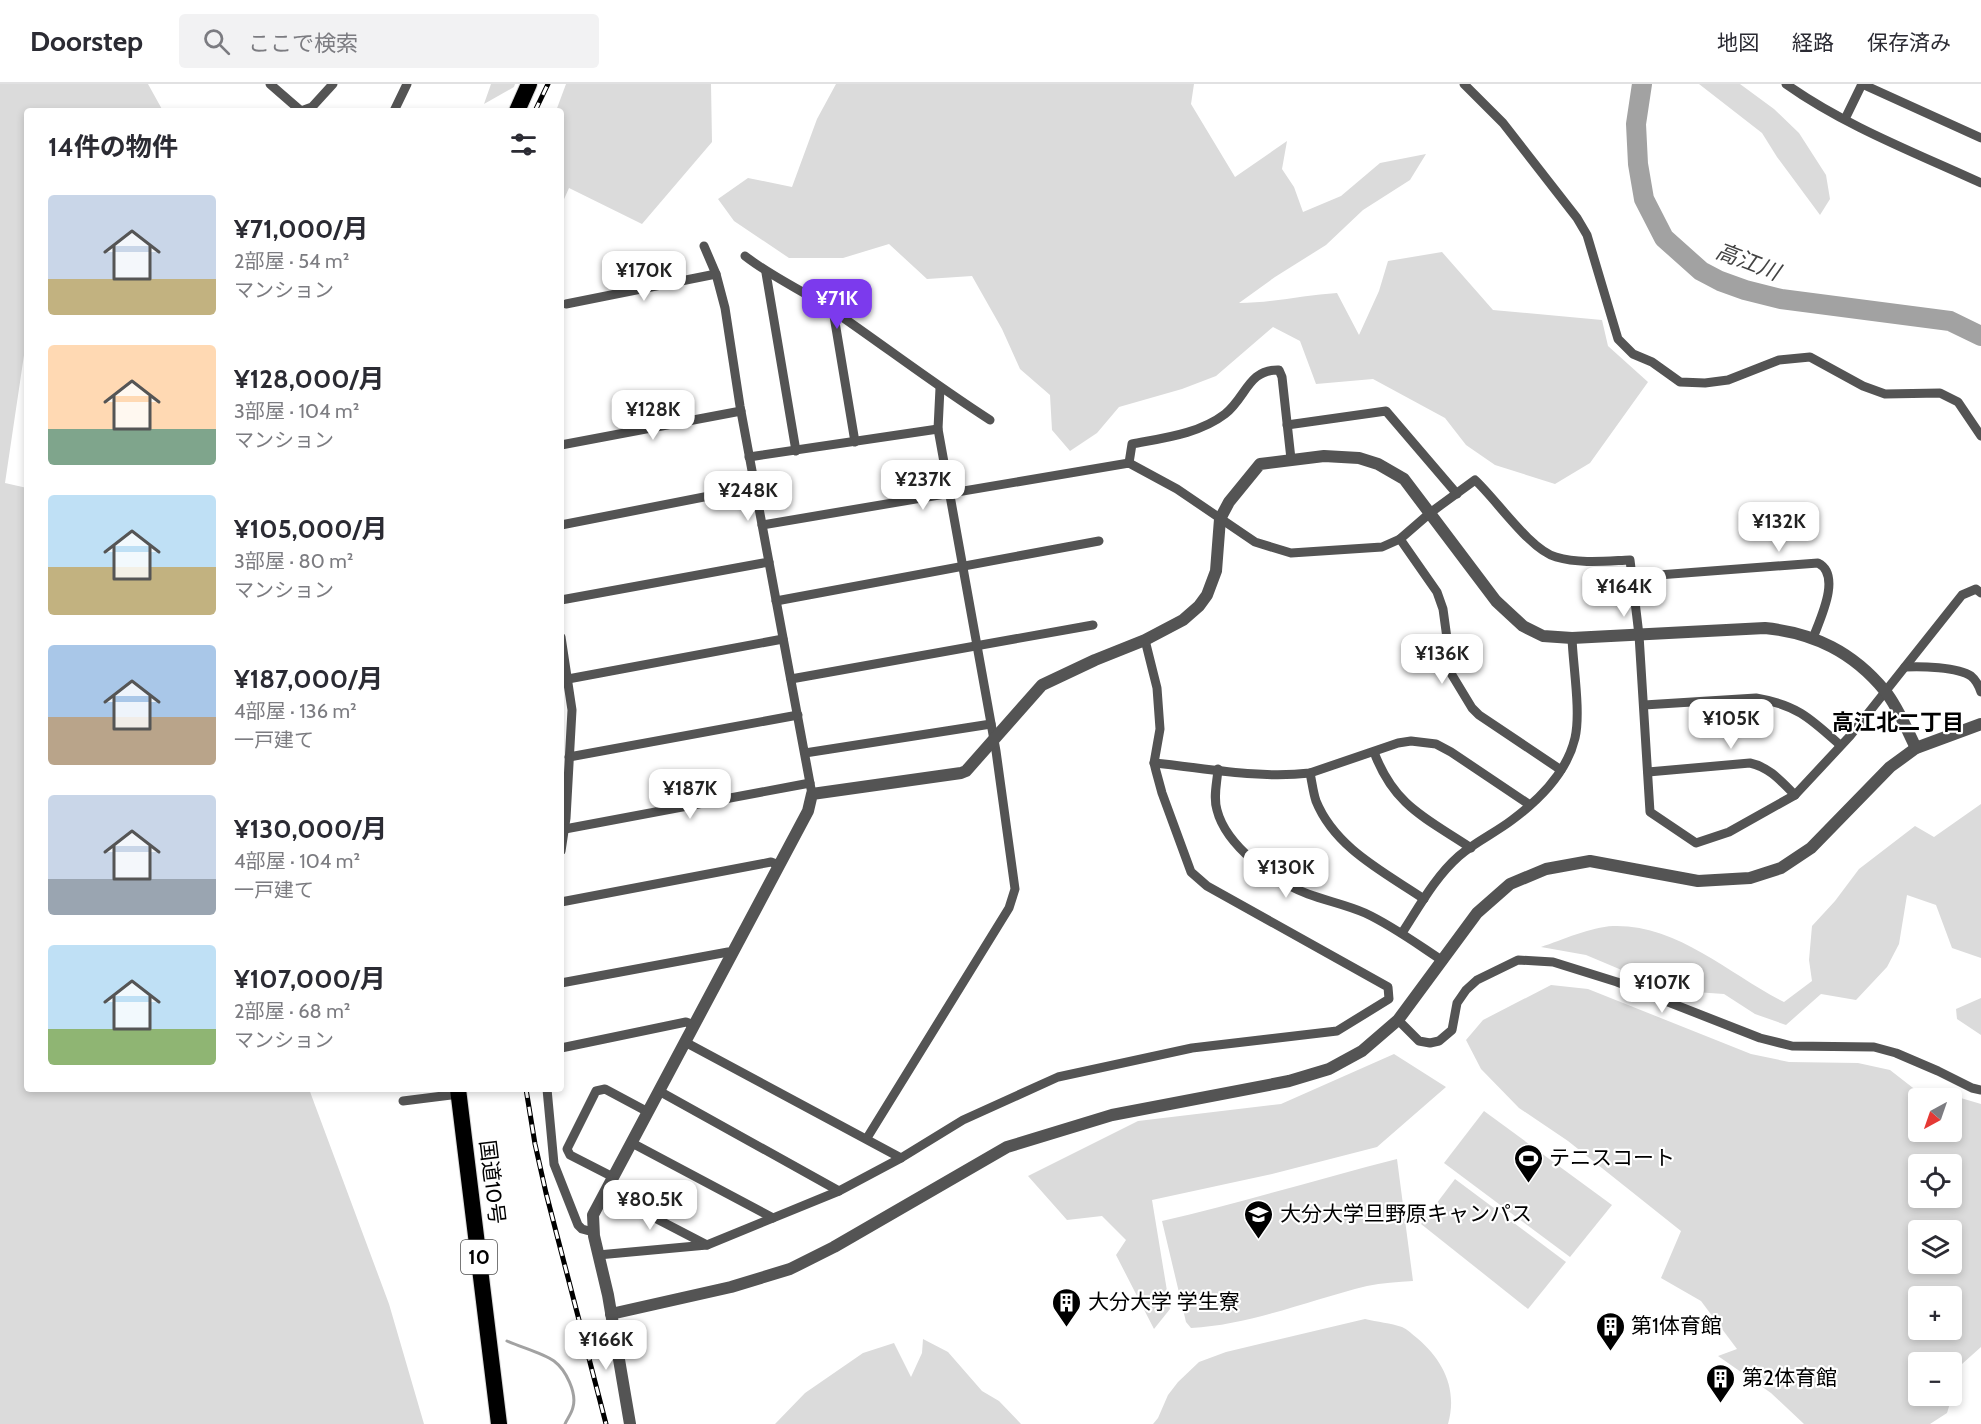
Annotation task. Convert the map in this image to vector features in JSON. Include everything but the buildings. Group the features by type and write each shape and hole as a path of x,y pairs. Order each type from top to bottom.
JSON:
{"highway":[{"path":"518,108 529,84"},
{"name":"国道10号","path":"458,1092 499,1424"}],"street":[{"path":"270,84 298,108"},
{"path":"309,108 333,84"},
{"path":"395,108 407,84"},
{"path":"1464,84 1503,123 1577,218 1587,236 1618,339 1633,354 1652,362 1680,382 1705,383 1728,380 1779,360 1810,357 1863,386 1885,394 1940,393 1958,402 1981,436"},
{"path":"1786,84 1804,97 1845,119 1981,183"},
{"path":"1845,119 1862,84 1981,138"},
{"path":"630,1424 611,1314 593,1232 593,1215 808,812 811,789 749,457 730,337 716,274 704,246"},
{"path":"745,256 766,273 833,310 940,388 990,420"},
{"path":"766,273 796,451"},
{"path":"566,304 716,274"},
{"path":"833,310 855,442"},
{"path":"1129,463 1132,444 1172,436 1210,424 1227,413 1256,376 1268,370 1280,370 1282,377 1291,459"},
{"path":"867,1138 1012,901 1015,889 994,741 938,429 940,388"},
{"path":"564,444 741,411"},
{"path":"1287,425 1386,411 1457,494"},
{"path":"749,457 938,429"},
{"path":"565,830 811,789 966,771 1042,685 1145,640 1183,620 1199,606 1216,571 1220,519 1229,502 1260,464 1324,456 1359,458 1378,464 1404,479 1496,601 1523,626 1543,636 1572,638 1765,628 1785,630 1813,638 1836,648 1856,662 1885,691 1916,748"},
{"path":"762,525 1129,463 1177,489 1255,542 1291,553 1382,548 1400,539 1430,513 1475,480 1528,538 1554,557 1591,562 1630,560 1640,635 1650,812 1696,843 1730,832 1795,795 1850,736 1962,595 1976,589 1981,593"},
{"path":"564,524 755,487"},
{"path":"1400,539 1437,592 1443,609 1452,675 1472,708 1561,770"},
{"path":"776,601 1100,541"},
{"path":"564,599 769,562"},
{"path":"1632,577 1818,563 1825,566 1830,582 1813,638"},
{"path":"791,680 1093,625"},
{"path":"1402,933 1424,899 1459,856 1530,805 1561,770 1575,737 1572,638"},
{"path":"568,679 783,639"},
{"path":"598,1255 707,1245 839,1191 901,1158 963,1120 1058,1077 1192,1048 1337,1031 1389,999 1388,987 1207,886 1191,872 1162,793 1154,763 1160,729 1157,688 1145,640"},
{"path":"564,655 572,710 564,835"},
{"path":"1905,667 1961,672 1970,676 1979,685 1981,692"},
{"path":"1644,705 1756,698 1773,701 1805,714 1840,745"},
{"path":"569,757 798,715"},
{"path":"805,753 991,724"},
{"path":"611,1314 731,1287 790,1269 834,1247 1007,1147 1112,1115 1290,1081 1329,1069 1362,1051 1398,1020 1477,913 1510,884 1546,869 1590,861 1698,881 1750,878 1781,868 1811,848 1890,767 1916,748 1981,724"},
{"path":"1154,763 1280,776 1310,773 1398,743 1411,741 1436,744 1451,752 1530,805"},
{"path":"1374,752 1388,782 1404,803 1471,848"},
{"path":"1648,772 1750,763 1760,765 1770,771 1795,795"},
{"path":"1218,769 1215,799 1217,812 1231,837 1258,865 1294,888 1363,912 1402,933 1443,961"},
{"path":"1310,773 1315,798 1332,830 1358,855 1424,899"},
{"path":"564,901 771,862 779,865"},
{"path":"564,982 728,952 732,955"},
{"path":"1398,1020 1419,1041 1430,1043 1439,1041 1452,1030 1457,1003 1477,980 1518,960 1553,962 1617,982 1760,1038 1792,1046 1874,1047 1896,1053 1981,1090"},
{"path":"564,1047 687,1022 694,1025"},
{"path":"685,1042 901,1158"},
{"path":"613,1177 570,1155 567,1149 596,1091 605,1089 648,1112"},
{"path":"659,1091 839,1191"},
{"path":"403,1101 458,1092"},
{"path":"547,1092 554,1164 578,1225 582,1229 593,1232"},
{"path":"632,1143 773,1218"},
{"path":"605,1192 707,1245"}],"shaded area":[{"path":"0,84 148,84 161,108 24,108 24,355 5,483 24,487 24,1092 310,1092 389,1304 424,1424 0,1424"},
{"path":"491,84 515,84 514,87 484,104"},
{"path":"566,84 711,84 712,142 642,224 569,188 564,199 564,108 557,108"},
{"path":"836,84 1194,84 1191,104 1235,177 1287,141 1282,169 1294,187 1303,212 1341,196 1380,163 1426,154 1410,180 1363,210 1326,245 1239,303 1337,293 1359,335 1379,291 1388,261 1442,252 1493,310 1602,320 1608,346 1648,382 1590,463 1555,484 1495,465 1466,445 1445,418 1373,379 1316,384 1300,341 1273,327 1216,376 1182,389 1119,407 1097,433 1070,451 1052,430 1050,395 1020,369 1002,329 972,276 927,279 889,244 843,258 789,258 734,221 718,199 748,178 792,187 817,119"},
{"path":"1699,84 1740,84 1774,109 1799,133 1826,175 1830,199 1820,215 1762,133"},
{"path":"1981,804 1981,958 1952,948 1936,905 1907,895 1899,944 1887,967 1856,1000 1821,994 1786,1025 1755,1014 1724,994 1681,991 1643,979 1586,955 1541,947 1577,934 1613,926 1660,933 1703,953 1784,1002 1812,981 1809,960 1812,926 1835,901 1859,869 1915,826 1934,837"},
{"path":"1551,985 1588,989 1751,1054 1789,1062 1858,1063 1890,1070 1913,1088 1908,1088 1908,1142 1962,1142 1962,1098 1981,1104 1981,1347 1962,1364 1962,1352 1908,1352 1908,1406 1949,1406 1947,1413 1930,1424 1804,1424 1771,1393 1718,1356 1737,1349 1701,1301 1661,1278 1681,1231 1568,1141 1519,1108 1481,1069 1466,1040 1483,1020"},
{"path":"1981,998 1981,1035 1957,1019 1956,1009"},
{"path":"1394,1054 1446,1087 1377,1147 1272,1174 1152,1200 1170,1309 1154,1329 1116,1255 1126,1240 1102,1216 1067,1220 1028,1176 1138,1121 1281,1104"},
{"name":"テニスコート","path":"1484,1111 1612,1205 1570,1257 1444,1163"},
{"path":"1397,1159 1413,1281 1367,1286 1236,1322 1191,1328 1186,1322 1162,1221"},
{"name":"テニスコート","path":"1455,1179 1566,1262 1528,1309 1421,1224"},
{"path":"1365,1319 1404,1328 1434,1356 1446,1376 1449,1387 1451,1411 1448,1424 1153,1424 1168,1395 1199,1362 1226,1352"},
{"path":"923,1339 948,1352 982,1391 999,1401 1021,1424 775,1424 805,1393 863,1353 894,1343 911,1377 922,1353"}],"waterway":[{"name":"高江川","path":"1642,84 1636,124 1638,164 1644,199 1664,238 1701,271 1745,290 1781,299 1950,321 1981,336"},
{"path":"507,1341 549,1358 563,1370 570,1382 574,1401 565,1424"}],"railway":[{"path":"536,108 548,84"},
{"path":"526,1092 546,1193 606,1424"}],"place":[{"name":"テニスコート","path":"1528,1184"},
{"name":"大分大学旦野原キャンパス","path":"1259,1240"},
{"name":"大分大学 学生寮","path":"1067,1328"},
{"name":"第1体育館","path":"1610,1352"},
{"name":"第2体育館","path":"1721,1404"}],"district":[{"name":"高江北二丁目","path":"1898,722"}]}
